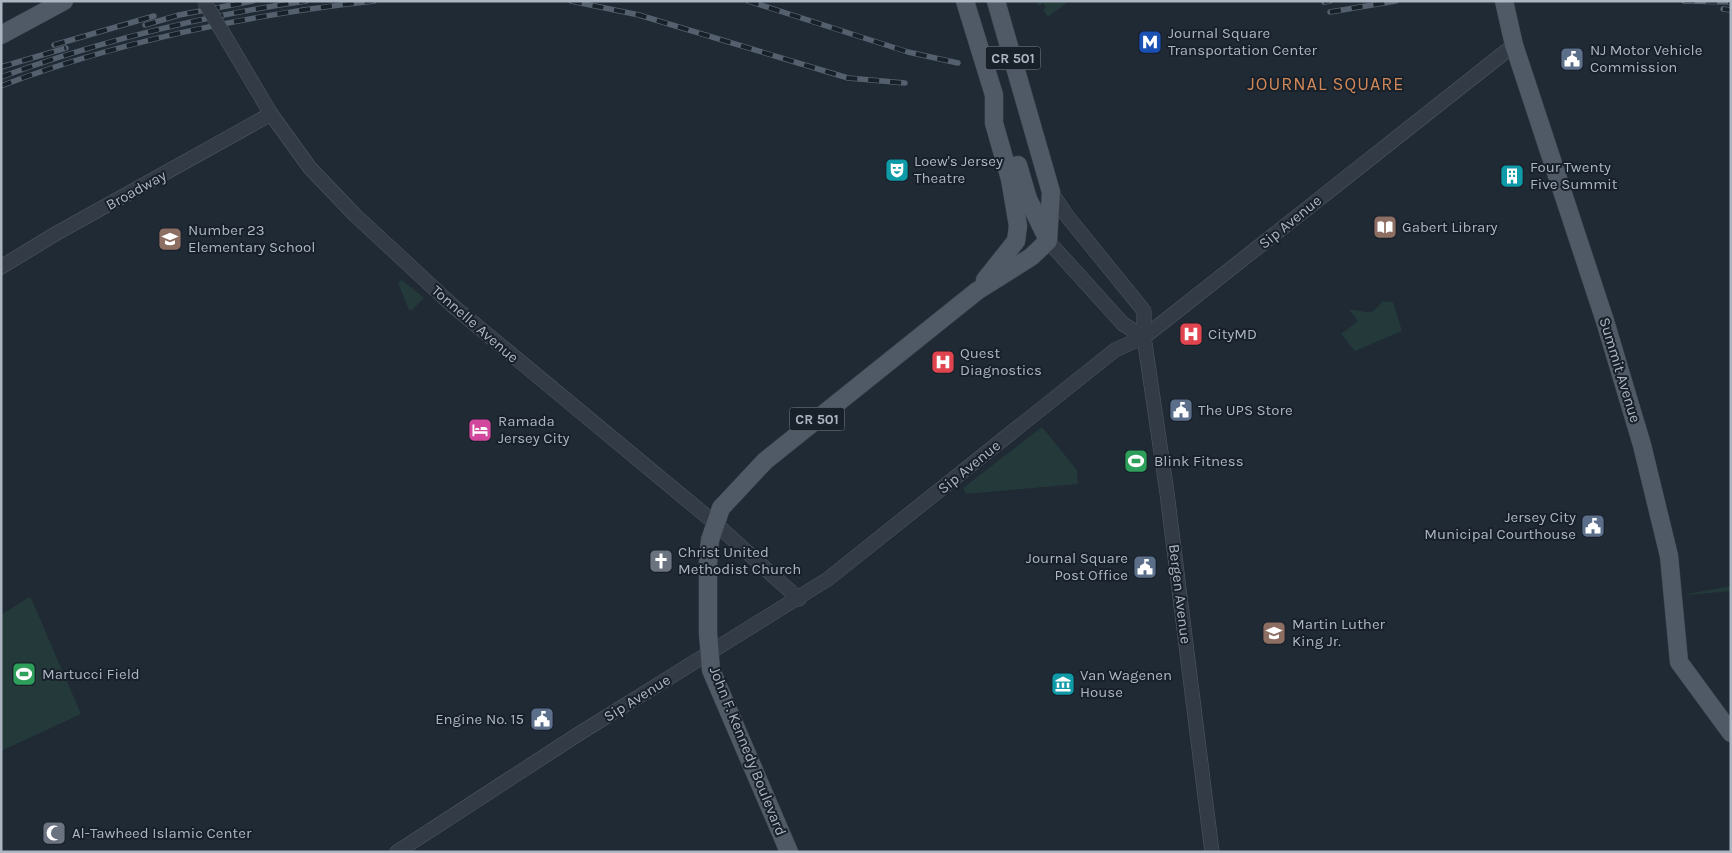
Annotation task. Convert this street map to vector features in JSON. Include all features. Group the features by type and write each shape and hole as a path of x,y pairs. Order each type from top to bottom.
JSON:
{"main road":[{"path":"1,35 64,1"},
{"name":"John F. Kennedy Boulevard","path":"965,1 994,95 994,123 1010,179 1018,226 1016,241 977,290"},
{"name":"CR 501","path":"996,1 1051,192 1048,241"},
{"name":"Summit Avenue","path":"1504,1 1514,46 1600,305 1642,445 1670,566 1679,662 1731,733"},
{"path":"994,95 1005,118 1028,199 1048,241"},
{"name":"John F. Kennedy Boulevard","path":"789,852 711,670 708,563 710,540 721,508 764,462 977,290 1031,257 1048,241"}],"street":[{"name":"Tonnelle Avenue","path":"204,1 271,114 310,168 405,263 588,420 716,524 799,599"},
{"name":"Sip Avenue","path":"397,852 828,579 935,496 1115,350 1144,336 1514,46"},
{"name":"Broadway","path":"1,267 57,233 271,114"},
{"name":"Bergen Avenue","path":"1051,192 1066,216 1144,311 1144,336 1168,493 1212,852"},
{"path":"1048,241 1123,324 1144,336"}],"green space":[{"path":"1035,1 1055,1 1057,4 1056,1 1069,1 1048,17 1043,10 1046,7 1043,3 1039,6"},
{"path":"402,280 424,298 412,310 409,310 398,283"},
{"path":"1382,301 1393,302 1402,331 1355,351 1341,334 1358,321 1349,310 1374,311"},
{"path":"1042,427 1077,470 1078,484 966,494 963,488"},
{"path":"1731,586 1731,591 1687,595 1687,594"},
{"path":"29,597 81,714 1,751 1,615"}],"railway":[{"path":"145,25 179,15 253,1"},
{"path":"1,77 76,52 152,31 228,14 306,1"},
{"path":"1,86 91,56 185,32 280,14 374,1"},
{"path":"571,1 639,15 848,78 905,83"},
{"path":"748,1 908,52 958,63"},
{"path":"1324,2 1330,1"},
{"path":"1330,12 1396,1"},
{"path":"1684,1 1731,2"},
{"path":"1723,9 1731,10"},
{"path":"54,45 154,16"},
{"path":"1,67 66,48"}],"place":[{"name":"Journal Square Transportation Center","path":"1150,42"},
{"name":"NJ Motor Vehicle Commission","path":"1572,59"},
{"name":"Loew's Jersey Theatre","path":"897,170"},
{"name":"Four Twenty Five Summit","path":"1512,176"},
{"name":"Gabert Library","path":"1385,227"},
{"name":"Number 23 Elementary School","path":"170,239"},
{"name":"CityMD","path":"1191,334"},
{"name":"Quest Diagnostics","path":"943,362"},
{"name":"The UPS Store","path":"1181,410"},
{"name":"Ramada Jersey City","path":"480,430"},
{"name":"Blink Fitness","path":"1136,461"},
{"name":"Jersey City Municipal Courthouse","path":"1593,526"},
{"name":"Christ United Methodist Church","path":"661,561"},
{"name":"Journal Square Post Office","path":"1145,567"},
{"name":"Martin Luther King Jr.","path":"1274,633"},
{"name":"Martucci Field","path":"24,674"},
{"name":"Van Wagenen House","path":"1063,684"},
{"name":"Engine No. 15","path":"542,719"},
{"name":"Al-Tawheed Islamic Center","path":"54,833"}],"district":[{"name":"JOURNAL SQUARE","path":"1326,84"}]}
